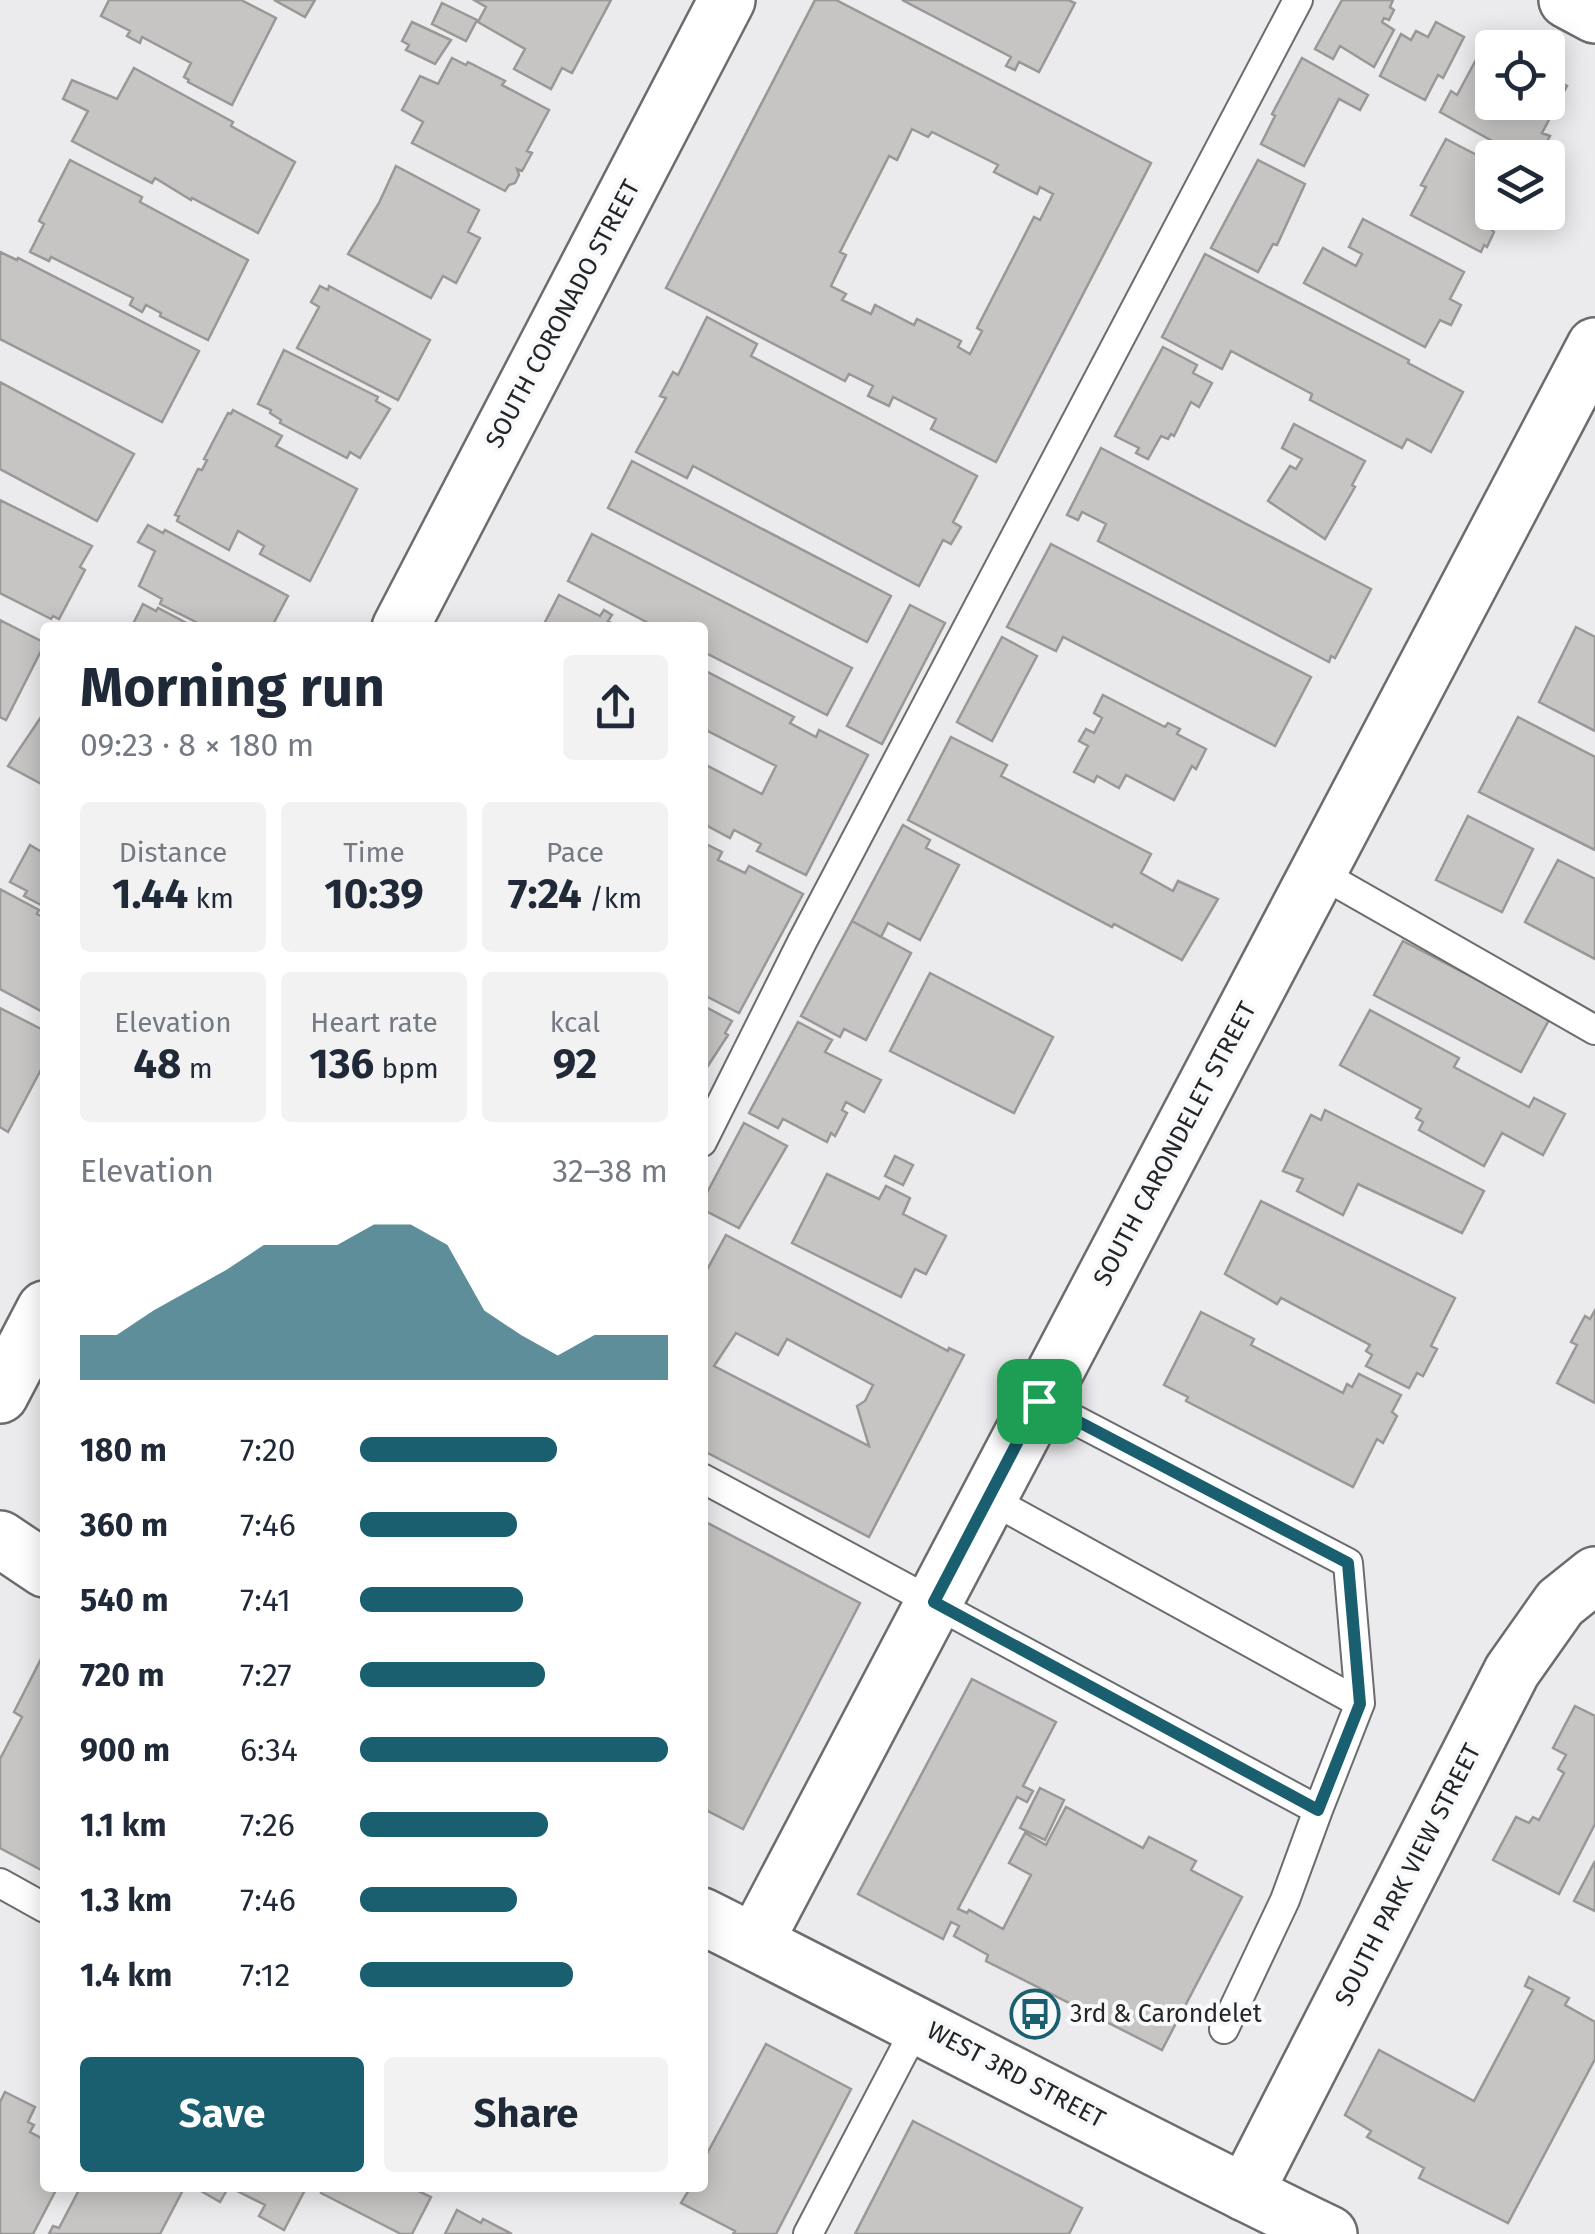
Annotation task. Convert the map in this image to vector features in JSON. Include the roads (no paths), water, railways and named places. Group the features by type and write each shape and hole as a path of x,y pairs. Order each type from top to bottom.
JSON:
{"street":[{"name":"SOUTH CORONADO STREET","path":"403,622 726,0"},
{"path":"1567,0 1595,15"},
{"name":"SOUTH CARONDELET STREET","path":"718,1929 934,1602 1595,346"},
{"path":"0,1395 40,1319"},
{"path":"0,1538 40,1565"},
{"name":"SOUTH PARK VIEW STREET","path":"1245,2194 1512,1671 1584,1600"},
{"name":"WEST 3RD STREET","path":"718,1929 918,2024 1329,2234"}],"lane":[{"path":"708,1130 802,942 1298,0"},
{"path":"1318,872 1595,1030"},
{"path":"1039,1401 1348,1563 1360,1704 1284,1900 1224,2029"},
{"path":"708,1481 1318,1810"},
{"path":"988,1498 1360,1704"},
{"path":"0,1884 40,1905"},
{"path":"808,2234 918,2024"}],"place":[{"name":"3rd & Carondelet","path":"1035,2014"}]}
